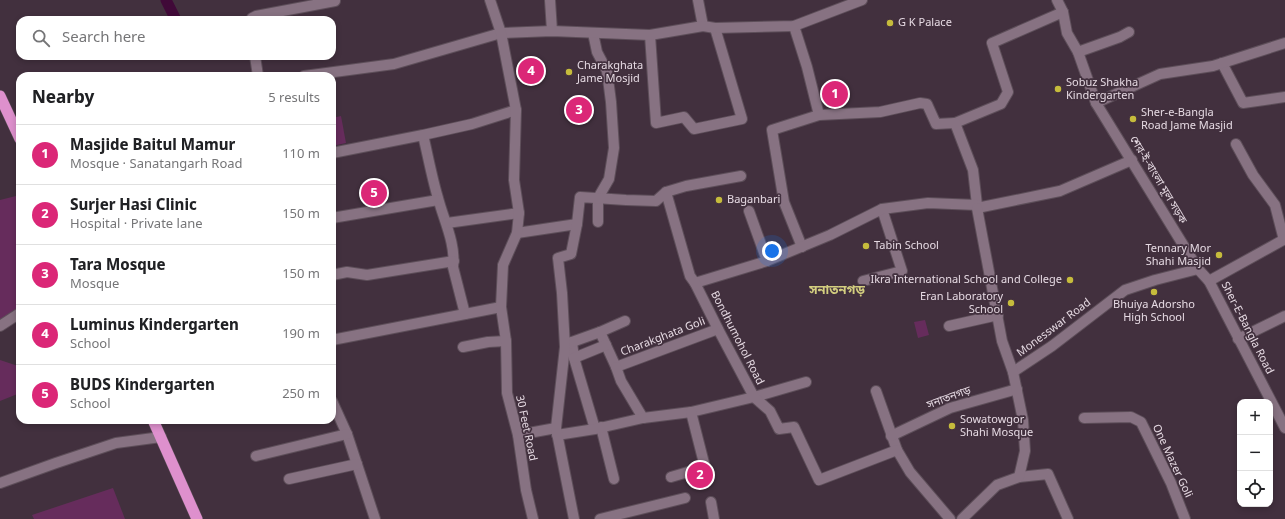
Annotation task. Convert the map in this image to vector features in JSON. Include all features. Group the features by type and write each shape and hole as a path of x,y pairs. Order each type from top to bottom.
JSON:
{"highway":[{"path":"0,96 4,112 16,130"},
{"path":"155,424 197,519"}],"street":[{"name":"30 Feet Road","path":"490,0 501,33 516,110 514,180 519,213 517,233 503,264 501,307 506,341 507,393 518,435 526,490 533,519"},
{"path":"550,0 552,31"},
{"path":"698,0 703,26"},
{"path":"334,72 394,64 501,33 552,31 650,35 703,26 715,28 794,26 841,4 862,0"},
{"name":"শের-ই-বাংলা মূল সড়ক","path":"1056,0 1063,12 1067,33 1078,52 1096,103 1198,269 1209,281"},
{"path":"256,16 335,1"},
{"path":"802,247 784,202 772,130 819,115 880,112 920,103 928,104 936,124 955,123 1000,104 1008,92 992,43 1063,12"},
{"path":"794,26 807,67 819,115"},
{"path":"650,35 656,123 684,118 694,129 742,119 715,28"},
{"path":"1078,52 1120,37 1129,32"},
{"path":"593,33 597,52 607,71 614,148 609,179 598,198 598,222"},
{"path":"1096,103 1160,74 1214,64 1285,43"},
{"path":"256,60 257,72"},
{"path":"1214,64 1243,103 1285,97"},
{"path":"336,152 472,124 516,110"},
{"name":"Monesswar Road","path":"955,123 973,170 977,206 1002,341 1013,372 1052,346 1125,290 1155,280 1198,269"},
{"path":"423,135 438,200 447,223 454,261 453,267 465,314"},
{"path":"1209,281 1284,239 1275,205 1253,175 1236,144"},
{"path":"696,283 767,261 830,235 882,209 928,203 977,206 1060,191 1132,160"},
{"path":"574,519 556,432 568,344 558,258 571,254 577,224 580,197 656,201 666,192 686,186 741,176"},
{"name":"Bondhumohol Road","path":"666,192 690,276 696,283 718,329 754,397 770,411 779,430 794,427 819,480 897,450"},
{"path":"336,217 438,200"},
{"path":"863,281 902,271 882,209"},
{"path":"749,211 767,261"},
{"path":"447,223 519,213"},
{"path":"517,233 577,224"},
{"path":"336,274 347,272 367,275 454,261"},
{"name":"Sher-E-Bangla Road","path":"1209,281 1285,428"},
{"path":"336,339 501,307"},
{"path":"949,326 998,315"},
{"path":"0,326 16,316"},
{"path":"1238,339 1285,316"},
{"path":"568,344 625,321"},
{"name":"Charakghata Goli","path":"643,418 621,381 615,363 718,329"},
{"path":"600,332 615,363"},
{"path":"463,347 488,342 506,341"},
{"path":"568,344 598,428 614,479"},
{"name":"Charakghata Goli","path":"574,358 606,345"},
{"path":"1013,372 1023,420 1025,451 1020,477"},
{"path":"518,435 598,428 643,418 692,412 754,397 806,382"},
{"name":"সনাতনগড়","path":"892,436 950,408 1016,389"},
{"path":"876,391 897,450 910,472 950,519"},
{"path":"336,410 347,434 375,519"},
{"path":"671,477 705,467 692,412"},
{"name":"One Mazer Goli","path":"1084,418 1131,417 1141,422 1171,483 1185,519"},
{"path":"256,456 347,434"},
{"path":"0,483 116,443 161,437"},
{"path":"289,479 357,464"},
{"path":"962,519 997,485 1020,477 1048,474 1068,519"},
{"path":"600,519 684,498"},
{"path":"711,502 714,519"}],"shaded area":[{"path":"341,116 346,143 336,145 336,117"},
{"path":"16,196 16,313 0,322 0,200"},
{"path":"925,320 929,335 918,338 914,322"},
{"path":"0,360 16,365 16,395 0,401"},
{"path":"113,488 125,519 34,519 32,515"}],"waterway":[{"path":"166,0 174,16"}],"place":[{"name":"G K Palace","path":"890,23"},
{"name":"Luminus Kindergarten","path":"531,71"},
{"name":"Charakghata Jame Mosjid","path":"569,72"},
{"name":"Sobuz Shakha Kindergarten","path":"1058,89"},
{"name":"Masjide Baitul Mamur","path":"835,94"},
{"name":"Tara Mosque","path":"579,110"},
{"name":"Sher-e-Bangla Road Jame Masjid","path":"1133,119"},
{"name":"BUDS Kindergarten","path":"374,193"},
{"name":"Baganbari","path":"719,200"},
{"name":"Tabin School","path":"866,246"},
{"name":"Tennary Mor Shahi Masjid","path":"1219,255"},
{"name":"Ikra International School and College","path":"1070,280"},
{"name":"Bhuiya Adorsho High School","path":"1154,292"},
{"name":"Eran Laboratory School","path":"1011,303"},
{"name":"Sowatowgor Shahi Mosque","path":"952,426"},
{"name":"Surjer Hasi Clinic","path":"700,475"}],"district":[{"name":"সনাতনগড়","path":"837,290"}]}
